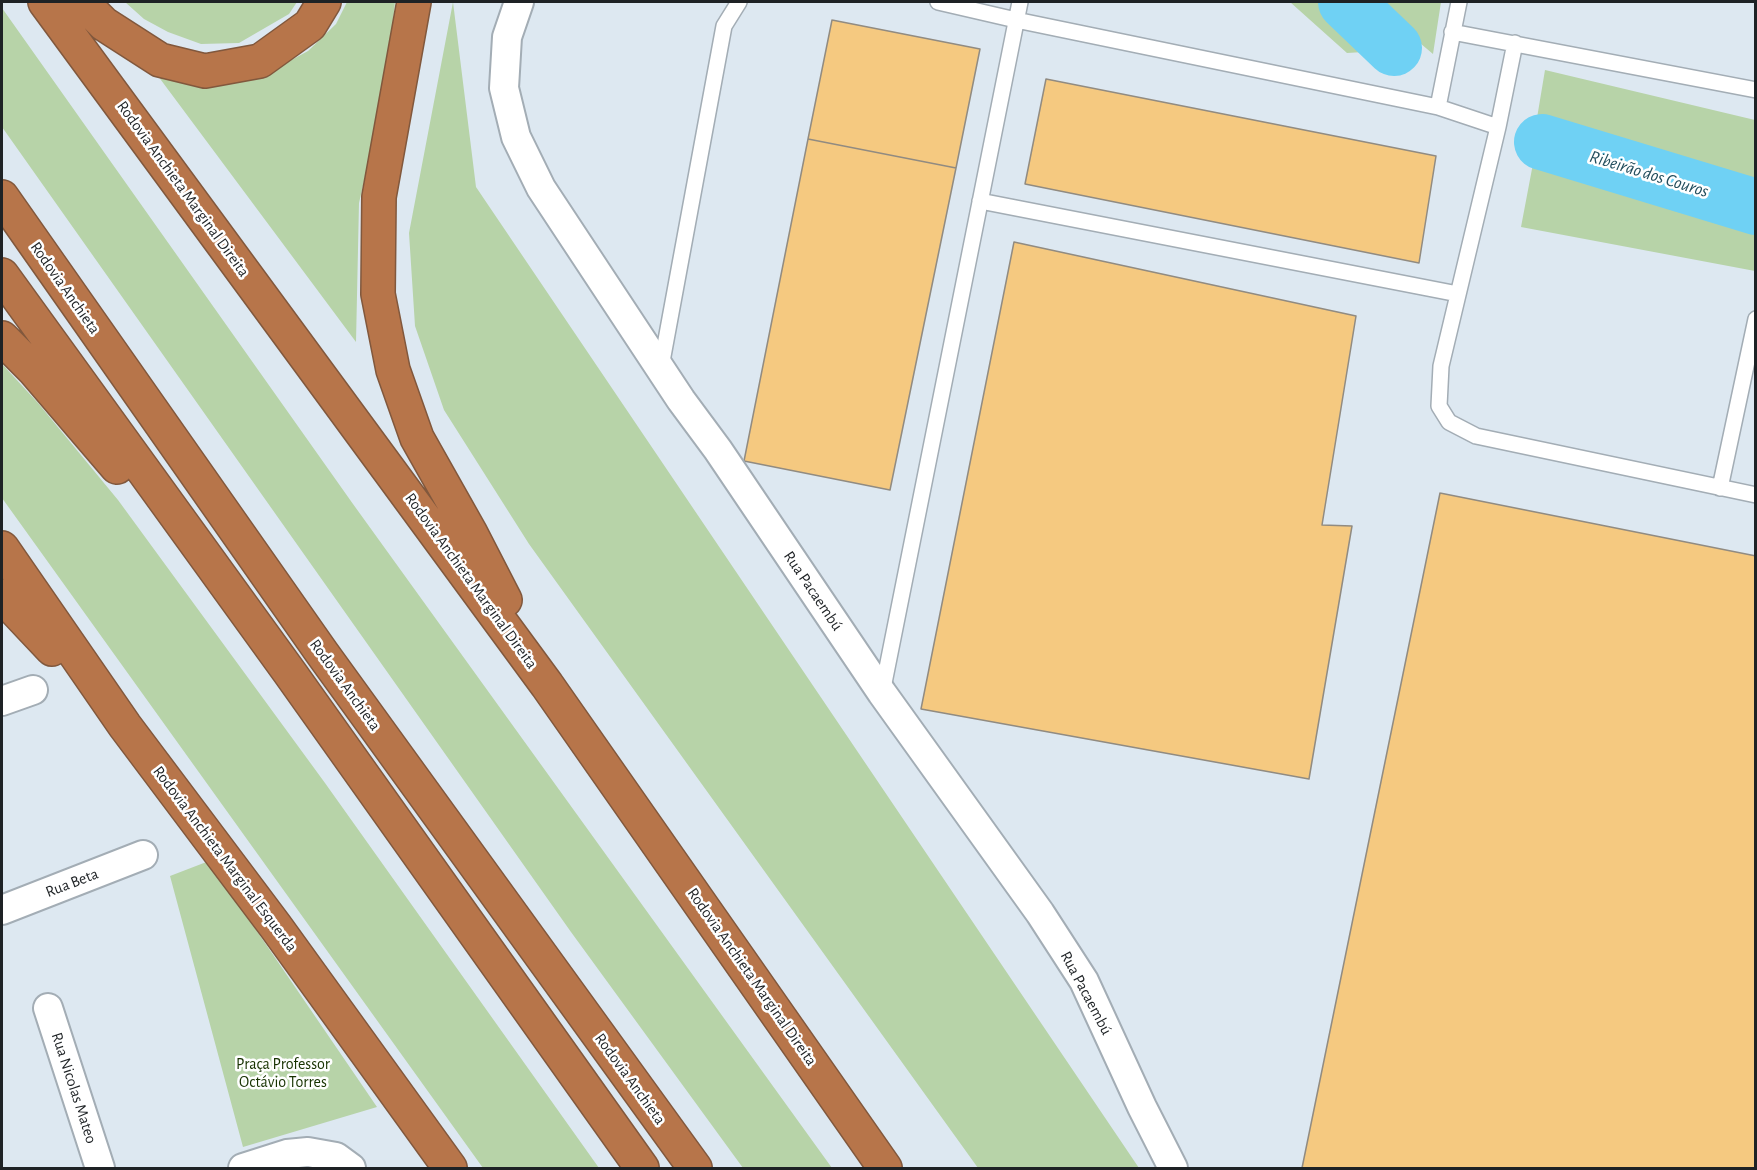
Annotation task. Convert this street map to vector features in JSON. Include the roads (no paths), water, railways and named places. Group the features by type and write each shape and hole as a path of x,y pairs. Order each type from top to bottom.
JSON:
{"highway":[{"name":"Rodovia Anchieta Marginal Direita","path":"45,2 547,685 885,1168"},
{"path":"82,2 104,24 160,60 205,71 260,61 310,25 324,2"},
{"path":"414,2 379,197 378,294 380,305 393,370 417,438 470,532 547,685"},
{"name":"Rodovia Anchieta","path":"2,197 322,653 695,1168"},
{"path":"2,275 290,673 642,1168"},
{"path":"2,338 34,370 290,673"},
{"name":"Rodovia Anchieta Marginal Esquerda","path":"2,548 125,726 276,927 450,1168"},
{"path":"2,596 125,726"}],"street":[{"name":"Rua Pacaembú","path":"519,2 507,37 504,88 516,137 541,188 681,400 882,693 1040,913 1084,981 1173,1168"},
{"path":"2,701 33,690"},
{"name":"Rua Beta","path":"2,910 143,855"},
{"name":"Rua Nicolas Mateo","path":"48,1008 100,1168"},
{"path":"243,1168 287,1154 308,1152 336,1157 351,1168"}],"lane":[{"path":"661,367 724,26 739,2"},
{"path":"938,2 1437,107 1498,127"},
{"path":"882,693 1020,2"},
{"path":"1437,107 1459,2"},
{"path":"1452,32 1755,90"},
{"path":"1515,43 1498,127 1441,366 1439,406 1449,422 1476,436 1755,495"},
{"path":"980,201 1458,294"},
{"path":"1720,488 1755,319"}],"waterway":[{"name":"Ribeirão dos Couros","path":"1346,2 1394,48"},
{"name":"Ribeirão dos Couros","path":"1542,142 1756,207"}],"park label":[{"name":"Praça Professor Octávio Torres","path":"283,1073"}]}
